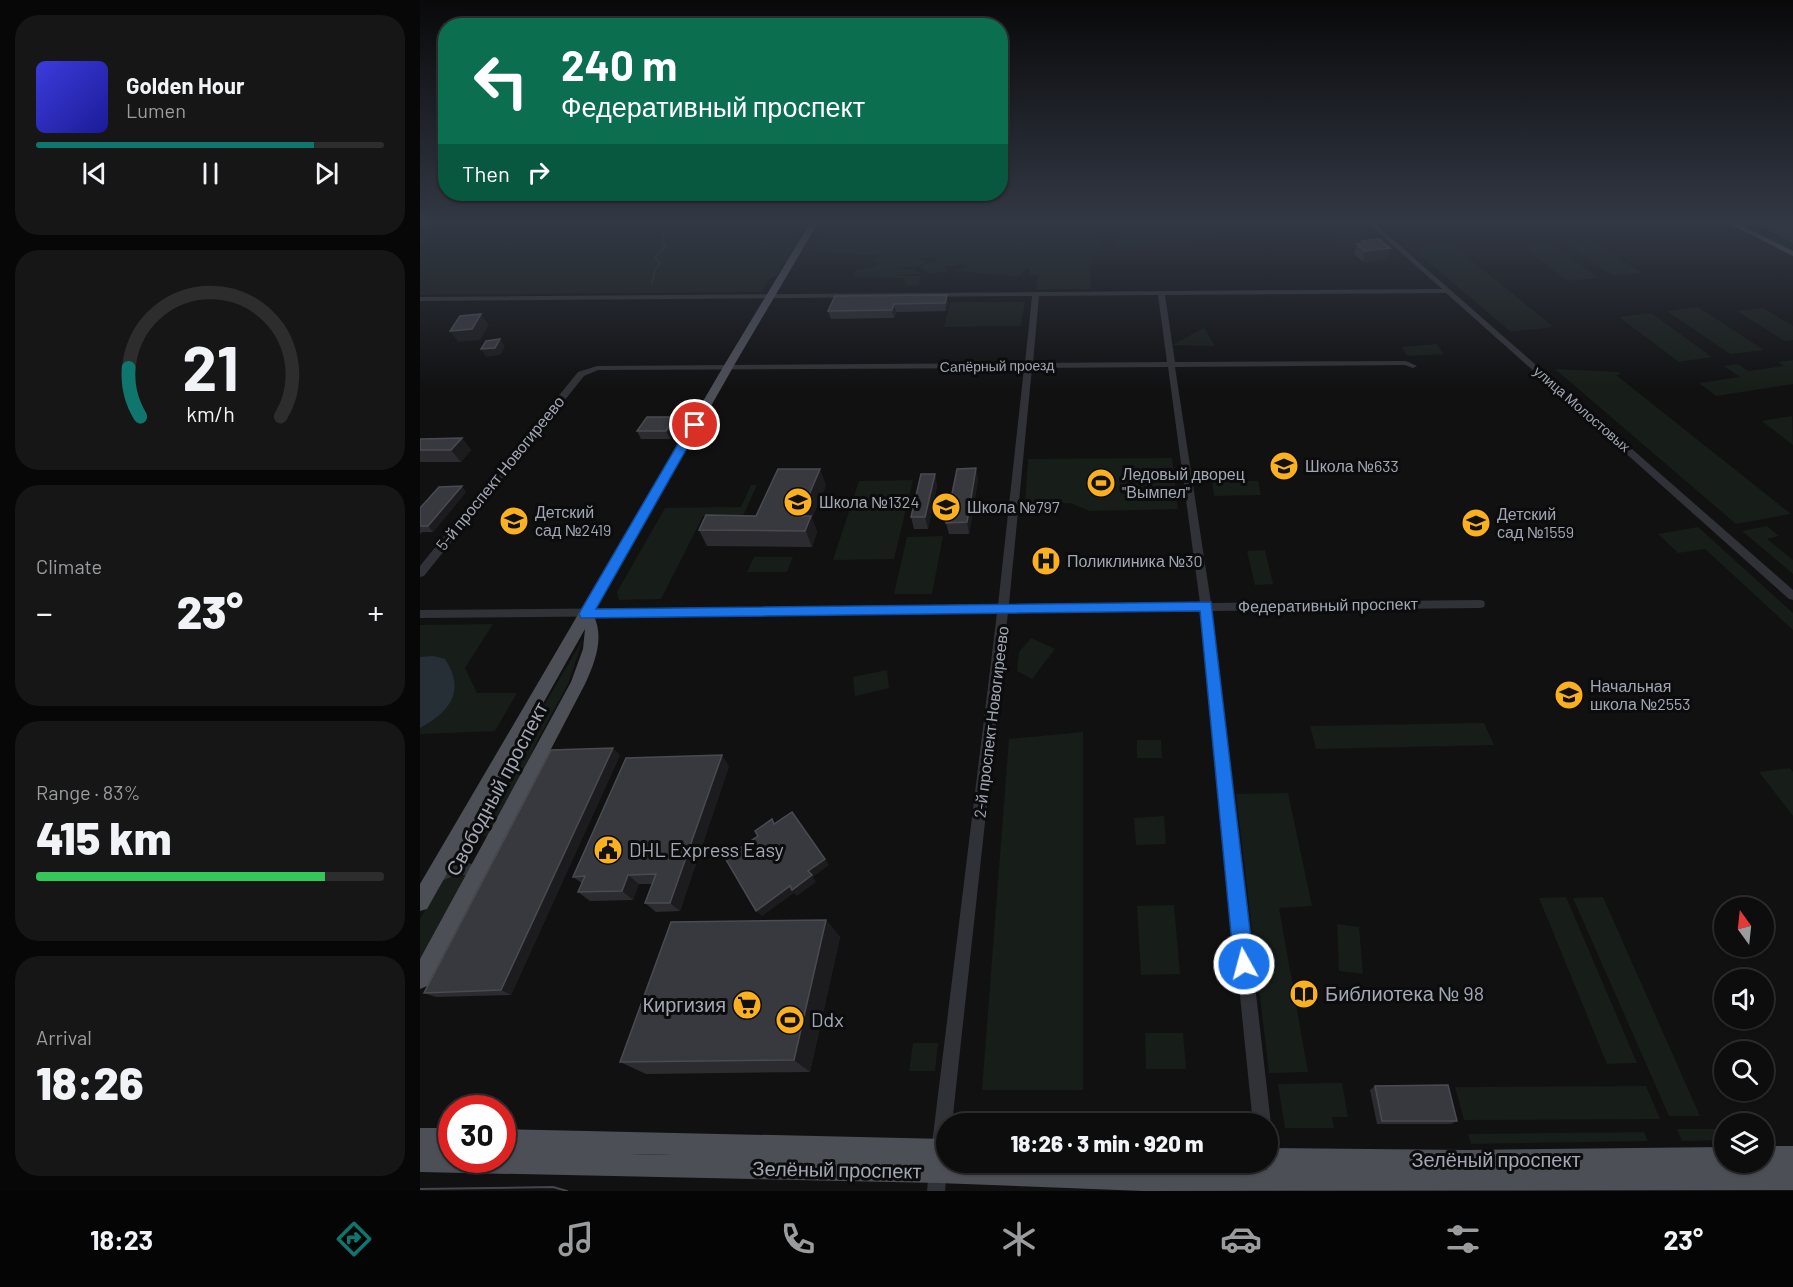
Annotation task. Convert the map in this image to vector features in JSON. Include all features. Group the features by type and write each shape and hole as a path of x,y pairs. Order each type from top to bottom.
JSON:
{"main road":[{"name":"Свободный проспект","path":"420,902 727,369 782,279"},
{"name":"Свободный проспект","path":"420,979 578,684 590,644 591,623 586,614"},
{"path":"420,1138 438,1139"},
{"name":"Зелёный проспект","path":"516,1141 936,1166"},
{"path":"1774,1157 1793,1156"},
{"name":"Зелёный проспект","path":"1278,1168 1467,1161 1714,1158"},
{"name":"Зелёный проспект","path":"420,1161 936,1166"},
{"name":"Зелёный проспект","path":"1278,1169 1444,1183 1793,1179"}],"street":[{"name":"улица Молостовых","path":"1433,279 1793,596"},
{"path":"420,299 1447,291"},
{"path":"1161,293 1206,606 1261,1113"},
{"name":"2-й проспект Новогиреево","path":"946,1113 1004,609 1036,294"},
{"name":"Сапёрный проезд","path":"581,374 597,368 727,369 1406,363 1413,366"},
{"name":"5-й проспект Новогиреево","path":"420,573 581,374"},
{"name":"Федеративный проспект","path":"420,614 1480,604"},
{"path":"434,878 447,870 460,867 471,868 478,873"}],"shaded area":[{"path":"420,279 770,279 761,292 420,295"},
{"path":"904,279 920,279 919,285 906,286"},
{"path":"1037,279 1090,279 1091,289 1036,289"},
{"path":"1448,279 1494,279 1554,327 1511,332"},
{"path":"1565,279 1592,279 1568,281"},
{"path":"950,302 1025,302 1021,326 944,327"},
{"path":"1698,307 1764,350 1730,354 1667,311"},
{"path":"1763,308 1793,326 1793,340 1785,341 1737,311"},
{"path":"1651,313 1712,357 1679,362 1619,317"},
{"path":"1204,328 1215,346 1172,345"},
{"path":"1437,344 1444,354 1408,356 1401,347"},
{"path":"1793,360 1793,384 1716,396 1699,383 1740,377 1724,366 1738,364 1748,371 1784,366 1778,362"},
{"path":"1555,369 1619,372 1620,374 1616,375 1791,514 1736,524"},
{"path":"1792,416 1793,445 1762,421"},
{"name":"Ледовый дворец \"Вымпел\"","path":"1172,458 1178,509 1090,511 1070,503 1025,503 1028,459"},
{"path":"913,480 894,559 833,560 859,481"},
{"path":"1212,481 1258,481 1261,495 1214,496"},
{"path":"751,485 757,485 743,516 703,516 661,599 619,600 617,592 665,508 741,507"},
{"path":"1767,526 1779,536 1767,539 1793,560 1793,574 1742,531"},
{"path":"1698,527 1793,613 1793,630 1705,549 1678,553 1658,534"},
{"path":"943,536 932,594 894,594 907,537"},
{"path":"1265,550 1273,584 1255,585 1247,551"},
{"path":"754,557 793,557 787,572 747,572"},
{"path":"493,624 465,668 477,693 517,693 495,731 420,734 420,625"},
{"path":"1031,638 1055,649 1032,679 1017,671 1019,652"},
{"path":"583,639 568,684 535,745 524,774 490,836 467,836"},
{"path":"433,656 445,659 451,670 454,691 447,708 420,728 420,657"},
{"path":"887,670 889,688 855,696 853,677"},
{"path":"1484,723 1494,745 1316,749 1310,726"},
{"path":"1083,732 1083,1090 982,1090 1009,739"},
{"path":"1137,740 1161,740 1162,758 1137,758"},
{"path":"1790,768 1793,772 1793,816 1759,772"},
{"path":"1288,793 1312,906 1279,908 1308,1072 1269,1073 1236,794"},
{"path":"1164,816 1166,844 1136,845 1134,818"},
{"path":"468,875 420,960 420,919 445,876"},
{"path":"1566,897 1637,1063 1607,1064 1539,898"},
{"path":"1603,897 1700,1116 1669,1116 1573,898"},
{"path":"1174,905 1180,974 1141,975 1137,906"},
{"path":"1337,924 1359,927 1363,974 1339,971"},
{"path":"1145,1033 1183,1033 1186,1069 1146,1069"},
{"path":"913,1043 938,1043 935,1071 909,1071"},
{"path":"1342,1083 1348,1117 1332,1117 1334,1128 1285,1128 1278,1084"},
{"path":"1646,1086 1660,1119 1464,1120 1455,1087"},
{"path":"1677,1129 1714,1129 1714,1140 1682,1141"},
{"path":"1644,1132 1648,1141 1471,1144 1468,1134"}],"building":[{"path":"947,295 945,303 894,304 892,310 828,311 835,296"},
{"path":"481,314 472,329 450,331 460,316"},
{"path":"500,339 495,348 481,349 486,341"},
{"path":"647,417 675,417 666,431 637,431"},
{"path":"462,438 451,450 420,450 420,439"},
{"path":"976,468 967,522 946,523 957,469"},
{"path":"778,469 820,469 800,516 811,516 805,531 699,530 706,515 756,516"},
{"path":"921,474 935,474 925,517 911,517"},
{"path":"462,486 428,526 420,526 420,508 439,487"},
{"path":"613,748 501,990 424,993 551,750"},
{"path":"722,755 670,903 645,903 656,874 628,875 622,891 578,892 585,876 573,877 626,758"},
{"path":"792,812 825,859 808,871 812,875 792,890 790,886 756,911 725,858 758,836 755,831 772,819 774,824"},
{"name":"Киргизия","path":"826,920 794,1060 620,1062 671,922"},
{"path":"1448,1085 1457,1121 1382,1121 1375,1086"}],"waterway":[{"path":"652,283 653,279"}],"tram line":[{"path":"420,1189 553,1187 567,1191"}],"place":[{"name":"Школа №633","path":"1284,466"},
{"name":"Ледовый дворец \"Вымпел\"","path":"1101,483"},
{"name":"Школа №1324","path":"798,502"},
{"name":"Школа №797","path":"946,507"},
{"name":"Детский сад №2419","path":"514,521"},
{"name":"Детский сад №1559","path":"1476,523"},
{"name":"Поликлиника №30","path":"1046,561"},
{"name":"Начальная школа №2553","path":"1569,695"},
{"name":"DHL Express Easy","path":"608,850"},
{"name":"Библиотека № 98","path":"1304,994"},
{"name":"Киргизия","path":"747,1005"},
{"name":"Ddx","path":"790,1020"}],"route":[{"path":"695,425 586,614 1206,606 1244,964"}]}
